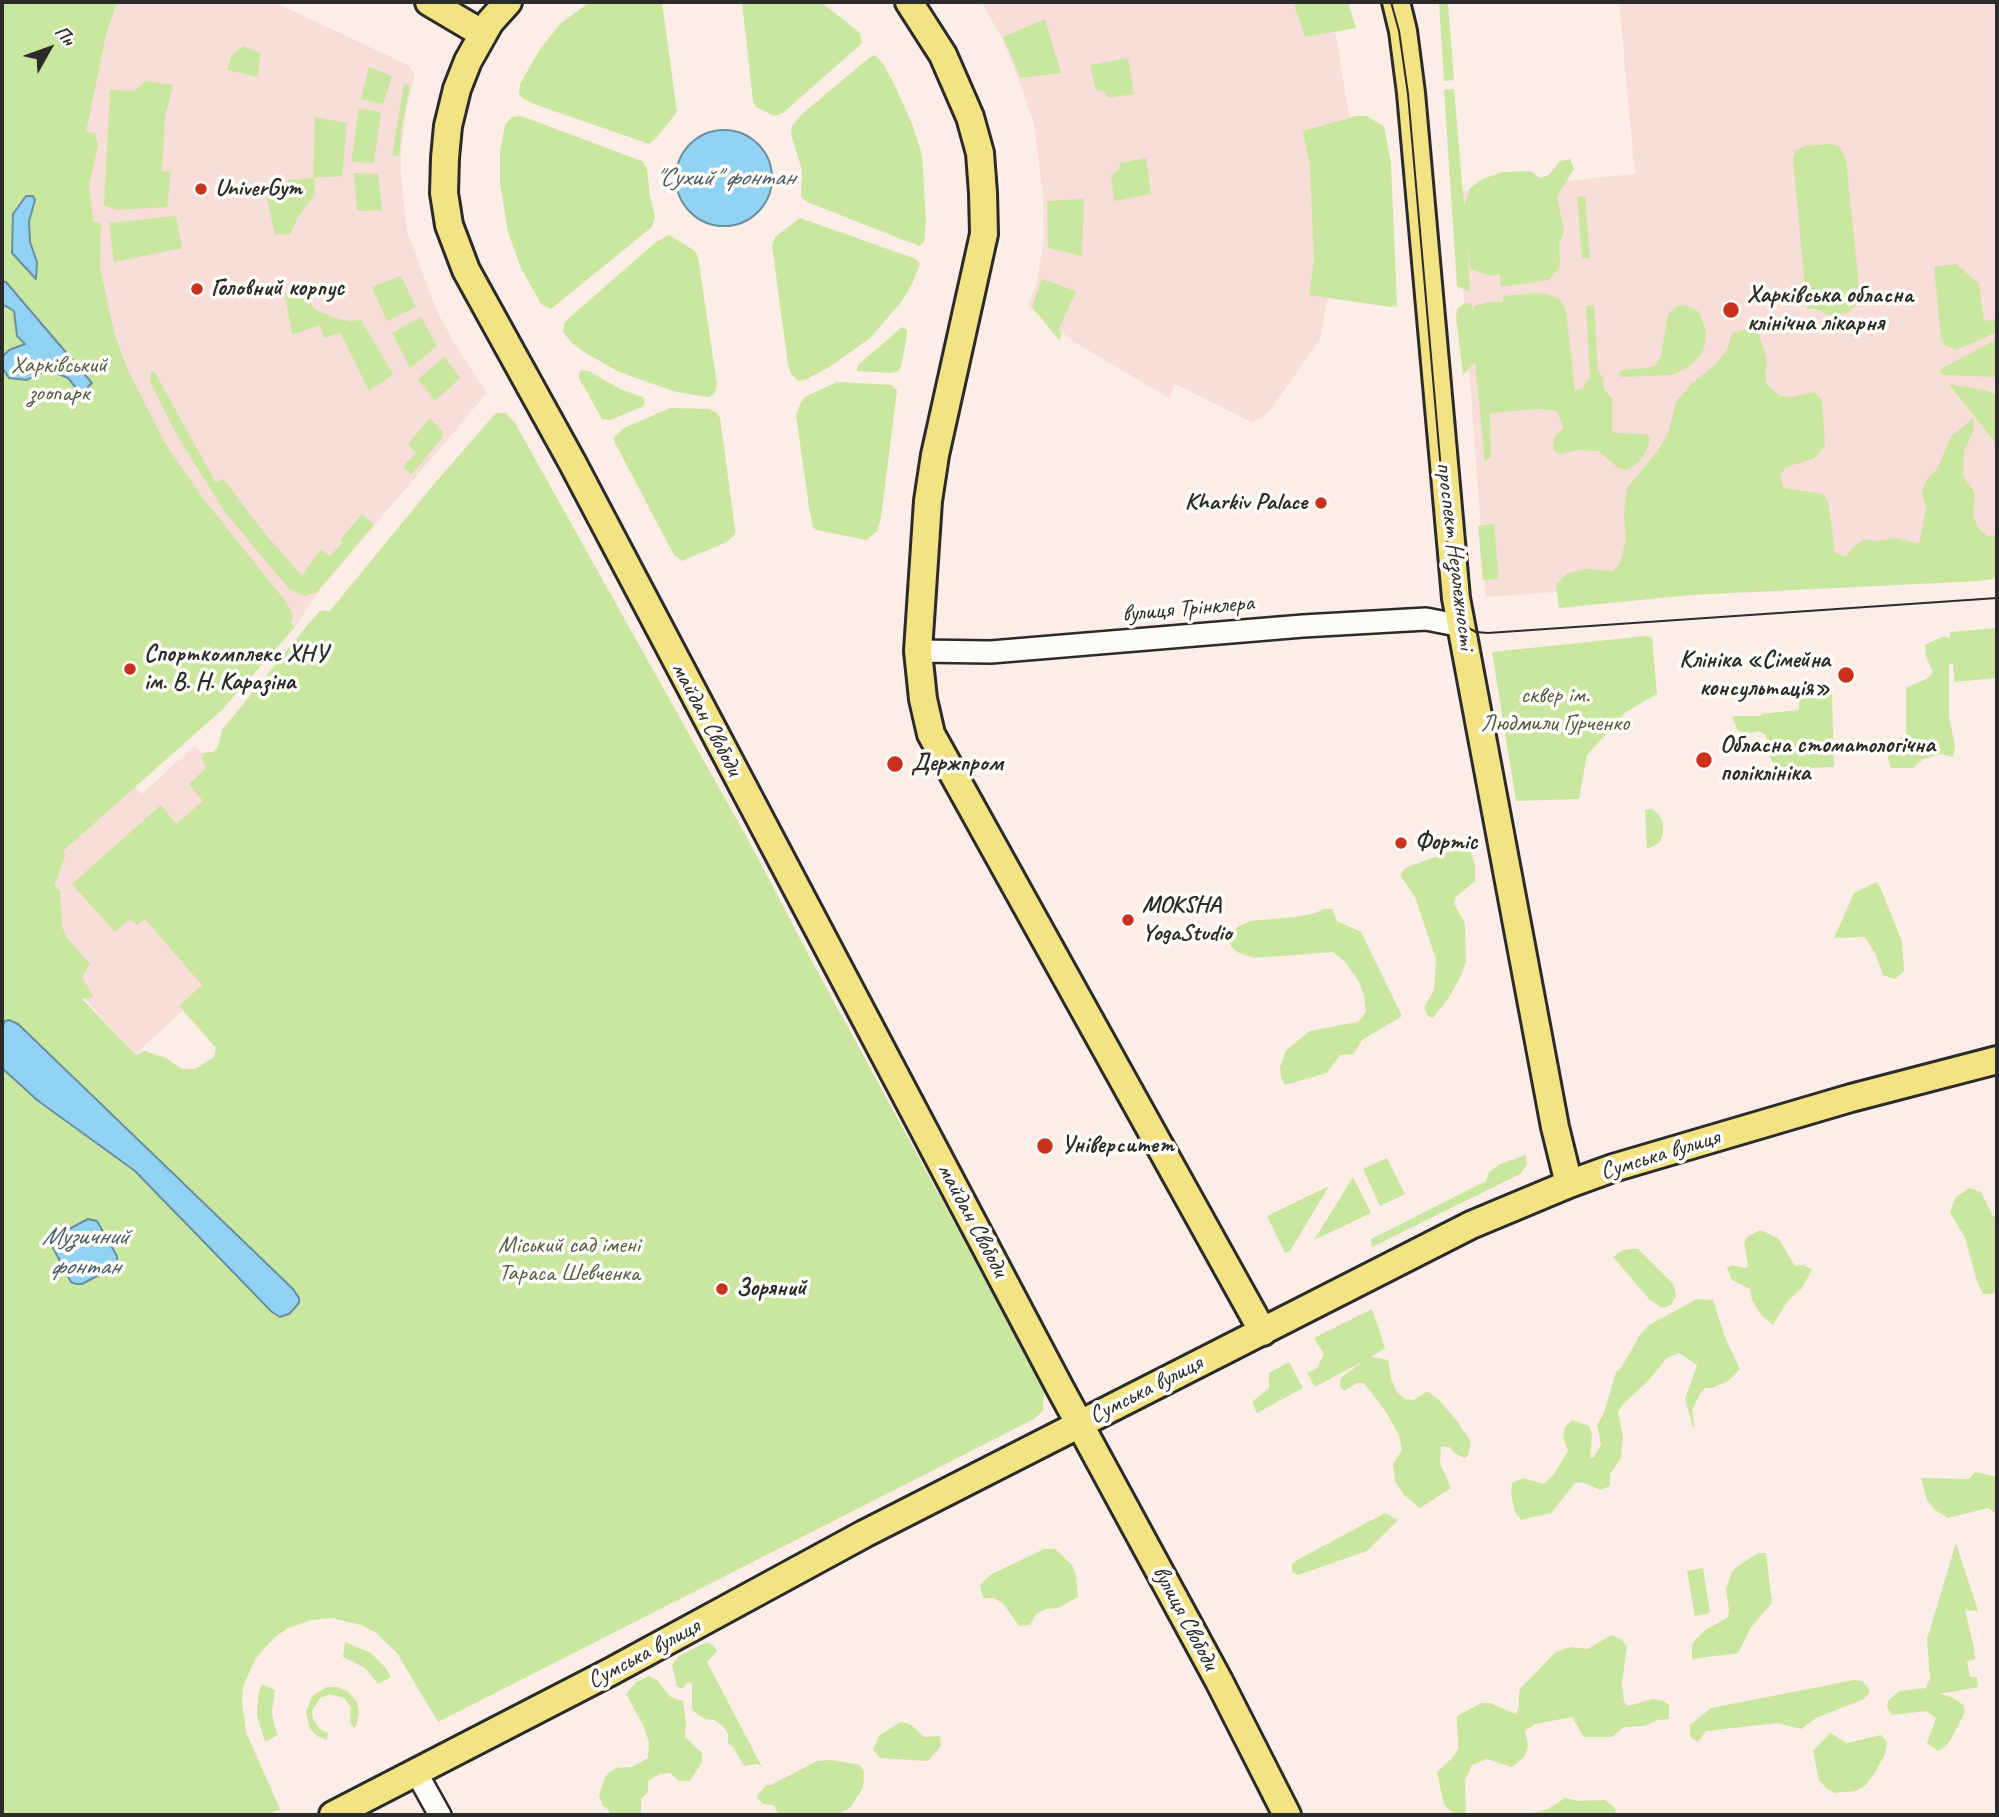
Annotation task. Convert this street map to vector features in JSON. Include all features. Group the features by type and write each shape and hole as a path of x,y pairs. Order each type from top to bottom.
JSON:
{"main road":[{"path":"429,2 483,34"},
{"name":"майдан Свободи","path":"508,2 490,22 468,61 457,89 448,125 444,193 449,225 466,270 572,462 1080,1423"},
{"path":"909,2 943,55 970,117 980,153 983,220 982,243 935,455 928,500 918,651 923,699 931,734 1263,1332"},
{"name":"проспект Незалежності","path":"1395,3 1403,31 1411,93 1448,511 1462,626 1553,1118 1569,1184"},
{"name":"Сумська вулиця","path":"333,1815 612,1671 864,1534 1471,1224 1613,1168 1851,1098 1997,1060"},
{"name":"вулиця Свободи","path":"1080,1423 1225,1693 1287,1815"}],"street":[{"name":"вулиця Трінклера","path":"918,651 991,652 1303,626 1426,619 1462,626"},
{"path":"416,1772 440,1815"}],"shaded area":[{"path":"117,2 274,2 408,65 415,74 401,149 407,232 437,311 454,343 487,393 321,588 295,627 216,528 151,438 68,213 106,35"},
{"path":"981,2 1320,2 1336,35 1355,154 1320,339 1269,412 1253,423 1175,384 1169,398 1076,343 1028,306 1037,282 1044,238 1043,194 1034,124 1001,36"},
{"name":"Харківська обласна клінічна лікарня","path":"1619,2 1997,2 1997,560 1486,597 1456,192 1635,174"},
{"path":"195,745 329,892 217,972 179,1006 183,1011 135,1054 2,907 134,786 142,794"}],"green space":[{"name":"Міський сад імені Тараса Шевченка","path":"2,2 117,2 106,35 86,132 95,133 98,145 89,185 93,221 101,224 100,269 115,335 127,368 165,443 202,497 286,602 293,615 291,623 295,627 222,710 63,851 65,857 54,886 60,891 62,927 68,939 90,964 82,977 94,997 82,999 136,1055 144,1051 166,1058 182,1069 195,1069 214,1057 216,1048 179,1006 202,985 145,919 137,925 130,919 115,932 72,884 161,805 176,824 203,801 189,784 206,768 202,759 203,753 213,752 218,747 222,730 310,622 320,611 329,612 496,413 506,413 515,423 751,845 1044,1390 1043,1411 1034,1419 438,1722 397,1653 375,1632 361,1625 332,1618 312,1620 288,1628 275,1637 255,1659 243,1687 246,1732 280,1809 266,1815 2,1815"},
{"path":"590,2 662,2 677,112 649,144 534,104 522,98 519,93 520,84 540,49 561,23"},
{"path":"742,2 821,2 860,33 862,43 783,113 774,116 756,107 753,101"},
{"path":"1293,2 1348,2 1356,28 1305,37"},
{"path":"1439,2 1448,2 1454,80 1444,81"},
{"path":"1045,19 1061,73 1021,78 1003,37"},
{"path":"244,46 260,53 258,77 227,70 232,55"},
{"path":"875,55 884,65 895,86 913,126 922,155 926,221 924,242 919,246 807,202 801,197 802,170 791,134 792,126 802,114"},
{"path":"1128,58 1134,94 1108,98 1105,92 1096,90 1090,65"},
{"path":"369,67 392,76 383,104 361,99"},
{"path":"146,81 173,85 165,117 162,171 171,172 167,207 116,210 104,205 110,90 134,91"},
{"path":"404,84 410,86 399,156 392,156"},
{"path":"1454,89 1464,207 1470,188 1482,179 1503,172 1531,171 1540,178 1549,175 1560,161 1570,159 1574,169 1557,196 1564,232 1559,244 1560,267 1549,280 1501,287 1500,274 1492,276 1470,269 1467,244 1470,292 1457,286 1444,90"},
{"path":"359,108 381,112 374,163 351,162"},
{"path":"521,116 642,161 647,168 655,217 652,227 551,309 541,304 521,268 508,232 500,184 500,151 505,125 512,117"},
{"path":"1356,116 1366,116 1384,126 1391,163 1397,306 1309,295 1314,261 1310,167 1303,131"},
{"path":"315,117 347,123 342,176 314,178 315,194 298,217 290,234 275,235 266,194 288,195 287,180 313,178"},
{"path":"1804,146 1839,146 1846,160 1860,296 1856,305 1847,313 1828,315 1817,309 1807,309 1793,160 1795,151"},
{"path":"1146,158 1151,194 1114,201 1111,175 1119,170 1120,163"},
{"path":"354,173 378,174 382,210 357,211"},
{"path":"1585,196 1590,258 1582,258 1577,197"},
{"path":"1084,199 1082,256 1048,248 1047,201"},
{"path":"176,216 182,248 114,262 109,223"},
{"path":"800,218 916,259 920,264 902,301 870,338 831,366 798,381 791,374 788,365 772,245 775,237"},
{"path":"669,235 695,251 698,257 717,384 715,393 709,397 676,392 619,372 584,352 563,332 564,323 569,318 656,242"},
{"path":"1956,264 1979,284 1984,321 1997,319 1997,332 1956,350 1945,345 1941,338 1934,267"},
{"path":"401,276 416,307 387,321 372,287"},
{"path":"1042,279 1076,291 1059,329 1062,335 1059,340 1032,307"},
{"path":"300,289 314,309 335,318 361,320 393,374 369,391 340,332 324,338 320,325 292,335 285,294"},
{"path":"1538,293 1559,299 1566,310 1575,391 1582,389 1590,377 1586,306 1594,305 1598,371 1603,378 1604,389 1612,399 1612,430 1615,433 1650,436 1648,447 1634,466 1626,470 1617,467 1599,451 1579,450 1560,454 1553,451 1554,437 1563,429 1562,424 1557,411 1539,409 1490,413 1491,457 1485,462 1475,362 1463,375 1457,309 1463,304 1471,303 1473,313 1474,306 1503,302 1503,296"},
{"path":"1686,305 1699,312 1706,332 1704,349 1697,359 1672,375 1621,377 1619,373 1622,370 1656,365 1661,356 1668,314 1677,306"},
{"path":"421,317 437,346 410,368 392,333"},
{"path":"902,327 907,330 907,335 898,371 857,371 858,365"},
{"path":"1752,328 1759,334 1767,362 1767,385 1780,396 1791,397 1814,392 1822,400 1825,446 1813,459 1786,467 1780,475 1784,488 1823,494 1828,501 1835,552 1846,557 1852,548 1865,539 1876,541 1896,538 1919,544 1926,509 1922,491 1927,479 1937,469 1951,437 1973,418 1974,429 1964,451 1963,476 1975,493 1973,516 1979,529 1987,536 1997,535 1997,578 1691,595 1559,608 1556,584 1568,573 1587,569 1613,571 1620,563 1626,539 1624,512 1627,488 1657,452 1668,433 1676,402 1691,384 1715,365 1727,350 1732,333"},
{"path":"1997,339 1997,377 1944,375 1939,370"},
{"path":"444,357 460,378 435,401 418,379"},
{"path":"582,370 643,397 645,403 642,407 610,420 602,419 579,378"},
{"path":"151,371 154,371 216,483 222,479 225,481 261,529 302,576 321,549 330,556 362,514 374,525 317,592 305,596 289,589 224,511 174,430 150,381"},
{"path":"837,382 892,385 897,391 881,518 877,531 867,540 816,530 809,507 796,415 805,397"},
{"path":"1949,384 1989,391 1997,396 1997,445"},
{"path":"670,408 709,409 720,418 735,529 735,534 727,542 682,561 674,555 614,441 614,437 624,428"},
{"path":"430,418 443,432 442,438 411,475 403,466 416,453 408,444"},
{"path":"1494,524 1499,579 1483,580 1478,526"},
{"path":"1997,628 1997,678 1954,682 1953,663 1949,665 1949,717 1955,746 1953,757 1941,754 1923,759 1913,768 1891,768 1889,749 1906,735 1906,688 1928,678 1933,672 1926,657 1925,645 1942,637 1950,638 1950,632"},
{"name":"сквер ім. Людмили Гурченко","path":"1646,636 1652,638 1657,694 1626,712 1587,755 1579,799 1516,801 1492,652"},
{"path":"1832,694 1834,767 1780,769 1771,760 1766,735 1758,731 1745,734 1738,731 1732,716 1761,716 1799,710 1799,695"},
{"path":"1652,809 1663,822 1663,833 1659,843 1647,849 1645,810"},
{"path":"1460,848 1470,850 1475,865 1475,881 1455,898 1454,904 1465,923 1466,962 1448,999 1433,1018 1428,1016 1424,1008 1434,990 1436,959 1415,897 1400,875 1410,866"},
{"path":"1876,882 1902,942 1904,971 1895,979 1883,975 1876,955 1865,937 1834,938 1854,893"},
{"path":"1332,909 1337,921 1361,932 1402,1016 1362,1040 1354,1054 1340,1055 1327,1073 1285,1085 1280,1067 1286,1050 1310,1031 1358,1022 1366,1012 1364,995 1359,982 1345,962 1333,952 1254,958 1237,952 1231,946 1228,935 1250,921 1295,917"},
{"path":"1526,1155 1527,1165 1520,1174 1372,1247 1371,1239 1486,1181 1489,1172 1500,1164"},
{"path":"1387,1158 1405,1194 1380,1206 1363,1169"},
{"path":"1353,1177 1371,1213 1314,1240"},
{"path":"1329,1186 1290,1251 1285,1253 1267,1216"},
{"path":"1969,1188 1981,1192 1997,1219 1997,1291 1991,1294 1983,1294 1976,1279 1965,1237 1950,1213 1955,1198"},
{"path":"1761,1230 1779,1239 1795,1266 1804,1265 1812,1270 1802,1288 1787,1302 1773,1325 1762,1316 1752,1300 1750,1289 1732,1280 1727,1268 1732,1265 1745,1268 1748,1266 1744,1242 1748,1236"},
{"path":"1638,1249 1674,1285 1676,1296 1671,1305 1662,1308 1650,1300 1613,1257 1623,1250"},
{"path":"1697,1299 1713,1300 1725,1337 1740,1369 1728,1381 1705,1388 1700,1394 1692,1410 1695,1427 1685,1399 1697,1365 1679,1353 1667,1358 1618,1412 1623,1437 1621,1458 1610,1474 1610,1486 1601,1490 1582,1482 1575,1483 1551,1513 1521,1520 1515,1512 1512,1483 1523,1478 1544,1484 1554,1474 1568,1451 1563,1438 1565,1427 1572,1420 1589,1426 1592,1434 1590,1458 1594,1457 1601,1445 1597,1425 1604,1413 1616,1372 1641,1333 1649,1325"},
{"path":"1372,1309 1385,1348 1371,1357 1388,1360 1391,1379 1397,1392 1405,1399 1414,1400 1427,1391 1439,1400 1471,1442 1465,1458 1449,1447 1441,1446 1440,1463 1451,1488 1420,1508 1404,1495 1395,1481 1393,1464 1402,1450 1399,1435 1386,1412 1364,1383 1357,1383 1344,1391 1340,1387 1341,1378 1362,1362 1315,1387 1307,1373 1317,1368 1324,1354 1314,1338"},
{"path":"1289,1362 1303,1388 1257,1413 1252,1402 1269,1388 1269,1373"},
{"path":"1975,1472 1997,1477 1997,1514 1988,1508 1948,1518 1935,1510 1927,1500 1921,1478 1969,1479"},
{"path":"1385,1513 1398,1520 1367,1551 1298,1575 1292,1572 1292,1564 1297,1560"},
{"path":"1956,1543 1978,1611 1965,1610 1975,1659 1967,1661 1970,1677 1977,1677 1978,1687 1940,1694 1954,1698 1963,1705 1965,1712 1951,1739 1938,1751 1927,1743 1936,1718 1926,1711 1892,1715 1887,1707 1888,1701 1899,1691 1926,1688 1930,1678 1927,1639"},
{"path":"1044,1549 1055,1549 1072,1565 1078,1597 1058,1608 1046,1609 1036,1614 1030,1625 1019,1626 1003,1603 993,1598 983,1598 980,1585 990,1575"},
{"path":"1758,1553 1766,1553 1772,1603 1751,1627 1738,1653 1692,1659 1692,1645 1696,1639 1728,1617 1726,1589 1732,1572"},
{"path":"1703,1568 1710,1613 1695,1616 1687,1571"},
{"path":"1611,1635 1621,1639 1627,1646 1622,1683 1624,1702 1628,1706 1653,1699 1663,1701 1669,1705 1669,1719 1644,1726 1624,1727 1612,1737 1584,1737 1572,1717 1535,1724 1525,1731 1528,1746 1525,1756 1512,1767 1487,1759 1472,1765 1465,1780 1466,1814 1454,1815 1444,1804 1437,1772 1458,1749 1457,1716 1481,1703 1490,1703 1516,1714 1519,1707 1519,1690 1556,1652 1571,1647 1588,1649"},
{"path":"345,1642 371,1653 391,1677 378,1684 365,1668 343,1657"},
{"path":"707,1642 717,1651 707,1662 762,1767 757,1764 744,1766 728,1743 728,1734 723,1726 692,1710 692,1683 688,1682 682,1689 677,1686 672,1665 679,1656"},
{"path":"649,1676 657,1680 671,1697 683,1701 685,1737 702,1753 702,1762 690,1781 679,1781 670,1773 660,1774 648,1781 648,1792 641,1799 641,1815 609,1815 609,1810 603,1806 599,1795 609,1772 616,1768 632,1767 648,1758 649,1742 626,1694 636,1682"},
{"path":"1854,1680 1862,1681 1867,1686 1870,1692 1864,1699 1816,1718 1801,1729 1778,1723 1706,1731 1698,1742 1690,1737 1690,1725 1711,1708"},
{"path":"262,1684 275,1690 272,1711 278,1735 265,1742 257,1716"},
{"path":"327,1687 337,1687 348,1692 357,1702 359,1715 355,1728 350,1723 351,1707 344,1698 330,1694 320,1698 312,1711 313,1719 320,1729 328,1733 327,1740 310,1729 306,1712 312,1696"},
{"path":"900,1722 910,1724 924,1737 940,1736 941,1746 928,1761 880,1758 873,1750 879,1736"},
{"path":"1830,1733 1847,1743 1881,1735 1887,1742 1885,1754 1874,1774 1866,1785 1856,1791 1835,1793 1819,1780 1813,1751"},
{"path":"831,1760 860,1765 864,1772 863,1788 850,1808 836,1815 779,1815 773,1805 763,1804 756,1797 766,1785 771,1785 817,1761"},
{"path":"1565,1798 1578,1801 1605,1800 1615,1808 1616,1815 1525,1815 1548,1809"}],"water":[{"name":"\"Сухий\" фонтан","path":"724,130 742,134 758,144 768,160 772,178 768,196 758,212 742,222 724,226 706,222 690,212 680,196 676,178 680,160 690,144 706,134"},
{"path":"26,196 33,196 35,200 29,221 30,242 37,262 36,279 12,253 13,214"},
{"path":"2,281 6,282 92,383 81,394 68,378 56,373 39,373 27,380 9,378 2,367 2,357 9,350 25,344 17,336 14,311 2,304"},
{"path":"5,1021 18,1024 293,1289 299,1303 289,1314 280,1317 272,1312 135,1171 37,1100 2,1068 2,1028"},
{"name":"Музичний фонтан","path":"88,1219 97,1221 117,1256 117,1262 114,1267 82,1284 76,1284 71,1282 50,1242 54,1237"}],"tram line":[{"path":"1391,2 1399,31 1408,94 1451,584 1456,611 1465,626 1476,632 1488,633 1997,598"}],"place":[{"name":"UniverGym","path":"201,189"},
{"name":"Головний корпус","path":"197,289"},
{"name":"Харківська обласна клінічна лікарня","path":"1731,310"},
{"name":"Kharkiv Palace","path":"1321,503"},
{"name":"Спорткомплекс ХНУ ім. В. Н. Каразіна","path":"130,669"},
{"name":"Клініка «Сімейна консультація»","path":"1846,675"},
{"name":"Обласна стоматологічна поліклініка","path":"1704,760"},
{"name":"Держпром","path":"895,764"},
{"name":"Фортiс","path":"1401,843"},
{"name":"MOKSHA YogaStudio","path":"1128,920"},
{"name":"Університет","path":"1045,1146"},
{"name":"Зоряний","path":"722,1289"}],"park label":[{"name":"Харківський зоопарк","path":"59,380"}]}
